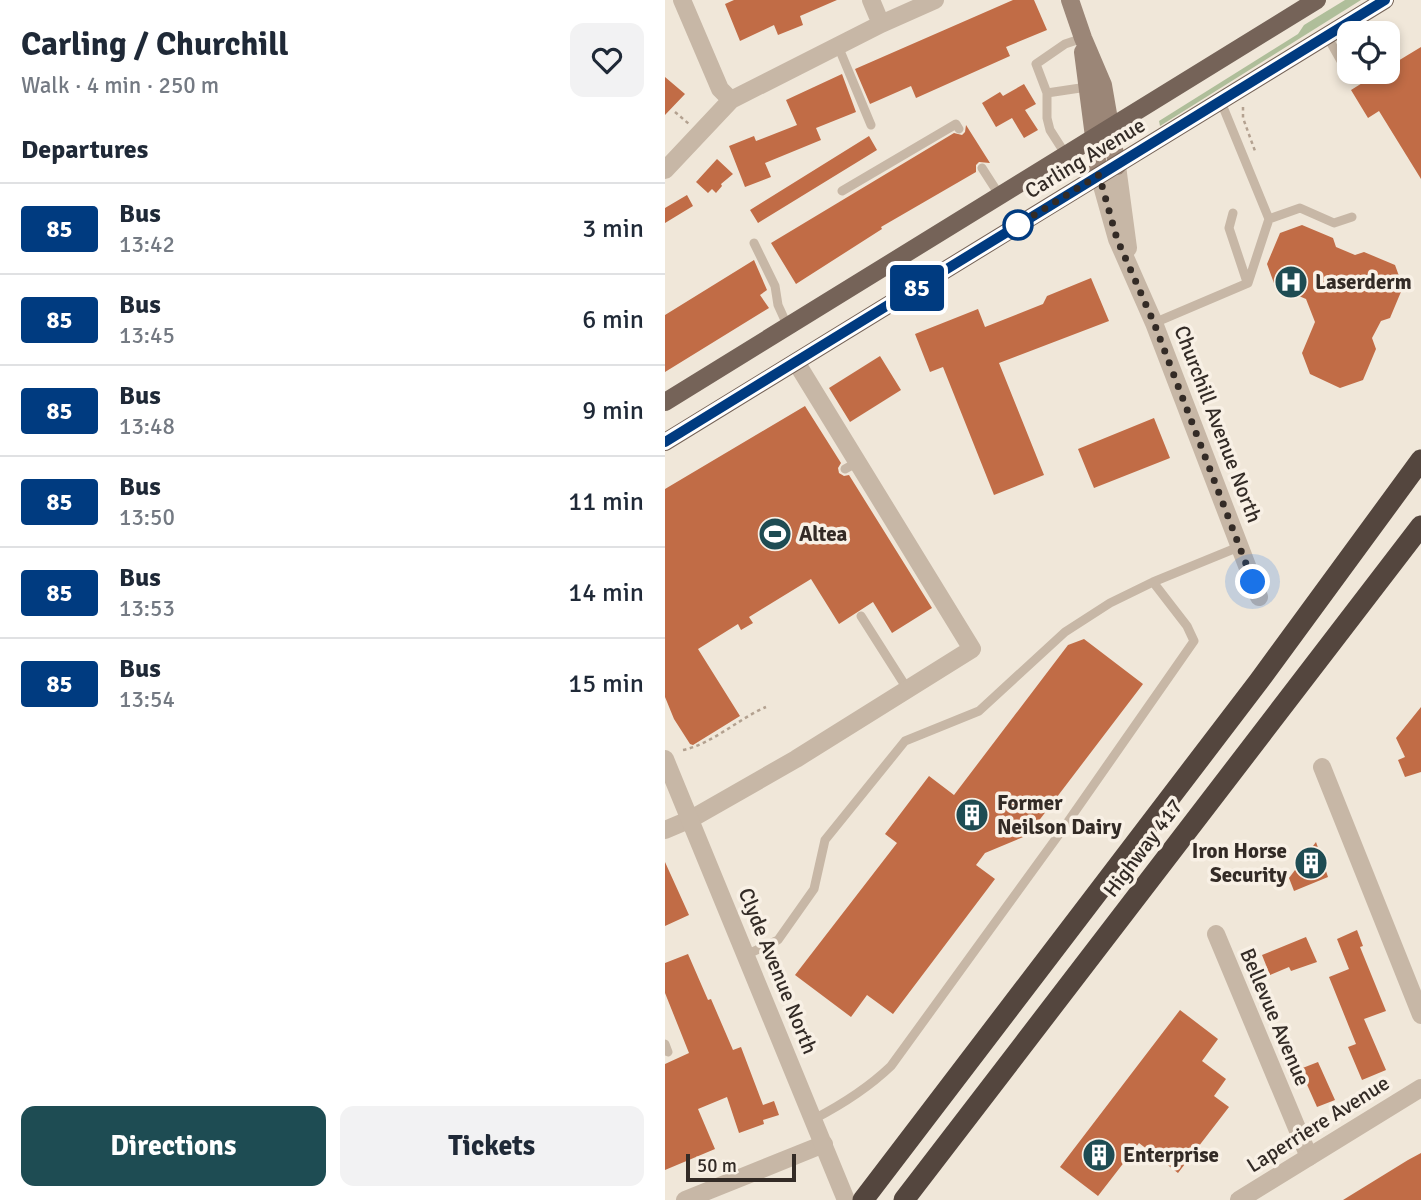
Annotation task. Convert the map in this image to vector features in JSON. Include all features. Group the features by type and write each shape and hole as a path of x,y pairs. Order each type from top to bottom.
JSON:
{"highway":[{"path":"859,1199 1259,681 1421,460"},
{"name":"Highway 417","path":"904,1200 1421,526"}],"main road":[{"name":"Churchill Avenue North","path":"1070,0 1102,83 1112,126 1117,166"},
{"name":"Carling Avenue","path":"665,402 1317,0"},
{"name":"Carling Avenue","path":"665,442 1385,0"},
{"name":"Churchill Avenue North","path":"1083,38 1099,175"}],"street":[{"path":"683,0 720,89 731,100"},
{"path":"871,0 881,24"},
{"path":"665,170 731,100 881,24 935,0"},
{"name":"Churchill Avenue North","path":"1117,166 1130,268"},
{"name":"Churchill Avenue North","path":"1099,175 1117,239 1154,323 1259,597"},
{"path":"665,830 691,819 796,759 972,649 852,465 796,362"},
{"name":"Clyde Avenue North","path":"665,759 824,1144 859,1199"},
{"path":"1322,767 1421,1015"},
{"name":"Bellevue Avenue","path":"1216,934 1309,1157"},
{"name":"Laperriere Avenue","path":"1239,1200 1421,1088"},
{"path":"685,1200 824,1144"}],"lane":[{"path":"1327,36 1337,53"},
{"path":"1066,155 1050,130 1047,93 1036,64 1065,44 1083,38"},
{"path":"838,46 871,125"},
{"path":"1047,93 1087,87"},
{"path":"1154,323 1248,283 1269,219 1221,102"},
{"path":"842,191 956,124 960,129"},
{"path":"982,168 1000,196"},
{"path":"1269,219 1300,208 1334,223 1352,217"},
{"path":"1233,213 1229,228 1248,283"},
{"path":"754,243 775,286 778,305 788,327"},
{"path":"746,954 778,940 814,889 825,840 905,741 979,711 1065,632 1110,603 1241,546"},
{"path":"814,1119 857,1095 891,1066 1060,833 1194,641 1187,625 1153,582"},
{"path":"861,616 908,690"}],"path":[{"path":"1244,104 1243,118 1257,154"},
{"path":"675,112 689,124"},
{"path":"683,750 694,748 749,714 766,707"}],"green space":[{"path":"1345,0 1361,0 1160,126 1159,121 1298,34 1304,25"}],"building":[{"path":"734,0 837,0 800,16 803,25 778,35 774,25 740,41 725,4"},
{"path":"1013,0 1034,0 1047,30 1006,47 1010,56 916,98 911,86 870,104 855,69"},
{"path":"1421,47 1421,179 1379,111 1368,118 1351,90 1361,84 1400,84 1400,60"},
{"path":"842,74 856,112 816,128 821,140 765,163 771,177 745,187 729,146 754,136 756,141 797,125 786,100"},
{"path":"665,77 685,94 665,115"},
{"path":"1024,84 1036,104 1025,110 1038,130 1024,138 1012,118 996,127 982,103 1000,92 1003,96"},
{"path":"966,125 990,163 979,162 976,172 881,227 882,229 796,284 771,243 954,133 962,135"},
{"path":"869,136 877,150 758,223 750,210"},
{"path":"717,159 733,174 721,184 716,193 712,189 708,193 696,182"},
{"path":"687,195 693,206 665,223 665,208"},
{"path":"1302,225 1333,238 1336,247 1355,255 1364,252 1395,265 1403,287 1390,318 1381,321 1372,338 1376,349 1363,380 1340,388 1310,374 1302,353 1315,322 1306,299 1275,286 1267,264 1280,233"},
{"path":"754,260 767,290 760,295 769,308 665,372 665,315"},
{"path":"1091,278 1109,321 999,363 1044,475 994,495 943,367 930,372 915,334 978,309 985,327 1043,304 1047,296"},
{"path":"880,356 901,390 850,422 829,388"},
{"name":"Altea","path":"805,406 841,463 839,473 849,475 932,608 892,633 873,602 839,624 811,579 749,617 753,623 741,630 738,624 698,649 740,716 693,745 690,744 674,719 665,697 665,489"},
{"path":"1154,418 1170,458 1094,488 1078,449"},
{"name":"Former Neilson Dairy","path":"1084,639 1143,684 1028,835 985,853 976,865 995,879 893,1014 867,995 851,1017 795,975 897,843 885,834 929,776 954,795 1068,645"},
{"path":"1421,707 1421,772 1405,777 1398,760 1405,757 1396,738"},
{"name":"Iron Horse Security","path":"1316,842 1328,877 1294,891 1289,878"},
{"path":"665,862 689,915 665,926"},
{"path":"1357,930 1363,946 1360,947 1386,1011 1364,1019 1386,1070 1362,1080 1348,1047 1356,1044 1329,977 1349,969 1337,939"},
{"path":"1306,937 1317,962 1291,971 1289,967 1270,975 1262,955"},
{"path":"688,954 733,1050 741,1047 763,1105 774,1101 779,1115 739,1133 727,1097 698,1109 715,1149 665,1170 665,1064 689,1053 665,993 665,963"},
{"path":"1180,1010 1218,1039 1202,1061 1226,1079 1214,1096 1229,1107 1178,1173 1139,1143 1098,1196 1060,1167"},
{"path":"1318,1062 1335,1100 1317,1107 1300,1069"},
{"path":"1421,1153 1421,1200 1343,1200 1408,1160"}],"bus line":[{"name":"85","path":"665,442 1385,0"}],"place":[{"name":"Laserderm","path":"1291,282"},
{"name":"Altea","path":"775,534"},
{"name":"Former Neilson Dairy","path":"972,815"},
{"name":"Iron Horse Security","path":"1311,863"},
{"name":"Enterprise","path":"1099,1155"}],"route":[{"path":"1018,225 1010,230 1099,175 1117,239 1154,323 1253,582"}]}
